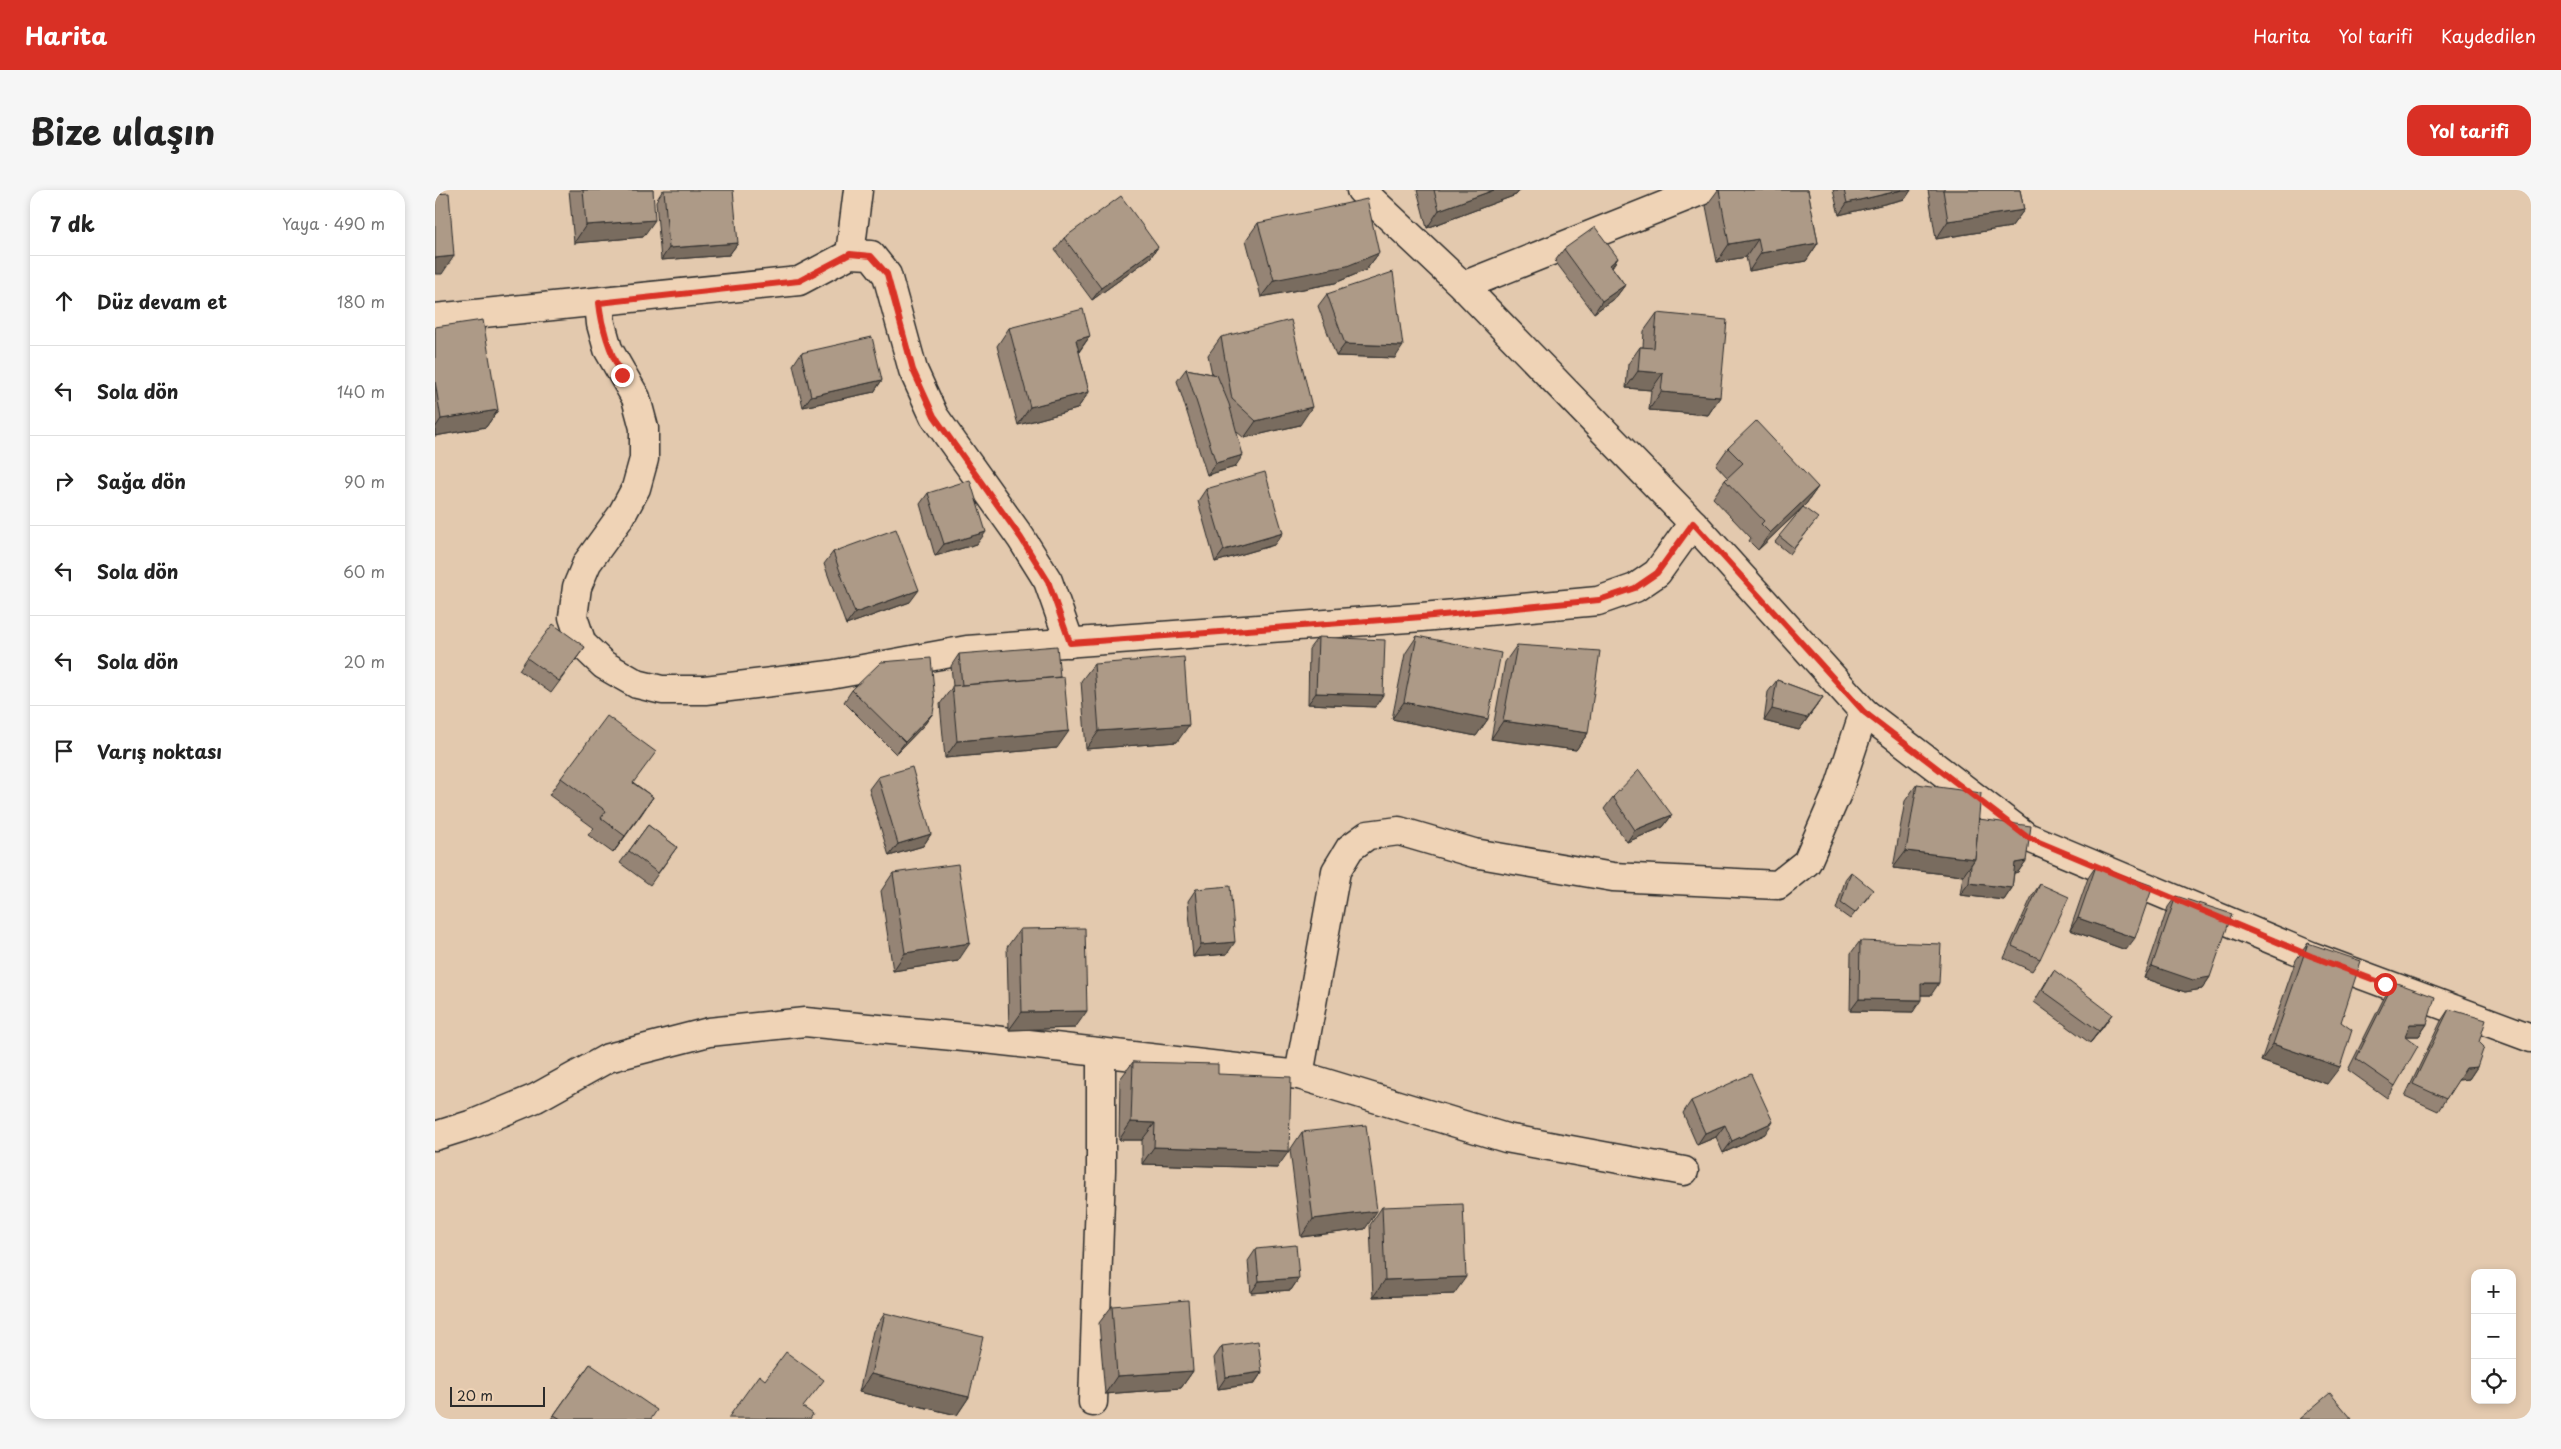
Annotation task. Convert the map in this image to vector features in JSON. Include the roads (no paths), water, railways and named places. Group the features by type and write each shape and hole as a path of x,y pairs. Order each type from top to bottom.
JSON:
{"street":[{"path":"850,254 858,190"},
{"path":"1361,190 1463,286 1693,523 1864,712 2027,837 2311,956 2531,1038"},
{"path":"1463,286 1703,190"},
{"path":"435,318 599,303 799,281 850,254 871,256 887,274 913,370 934,416 1021,538 1048,581 1070,643"},
{"path":"599,303 601,324 608,349 636,398 644,428 644,459 636,488 621,516 587,563 577,587 573,617 582,644 604,665 637,684 662,690 705,690 830,675 967,650 1422,617 1599,600 1635,588 1657,573 1693,523"},
{"path":"1299,1074 1335,871 1350,848 1368,835 1399,831 1474,853 1613,877 1778,885 1807,862 1838,791 1864,712"},
{"path":"435,1136 473,1124 536,1098 608,1058 709,1032 805,1022 985,1038 1101,1053 1299,1074 1506,1138 1684,1171"},
{"path":"1093,1402 1101,1170 1101,1053"}]}
